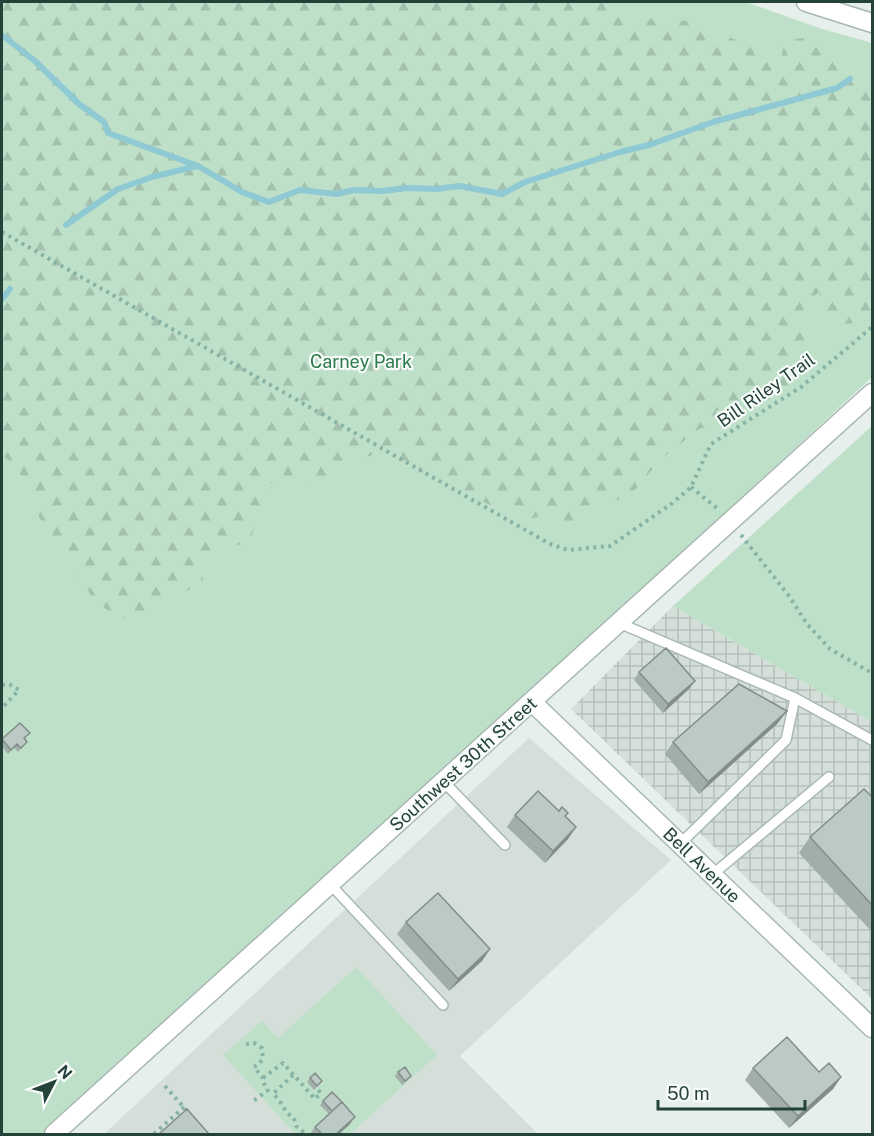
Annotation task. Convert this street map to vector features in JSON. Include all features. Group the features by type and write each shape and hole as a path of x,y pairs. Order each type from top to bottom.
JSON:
{"street":[{"path":"806,2 873,23"},
{"name":"Southwest 30th Street","path":"54,1134 873,393"},
{"name":"Bell Avenue","path":"532,702 873,1028"}],"lane":[{"path":"619,623 795,698 873,740"},
{"path":"680,844 786,740 795,698"},
{"path":"712,875 829,777"},
{"path":"444,782 505,845"},
{"path":"330,884 443,1005"}],"path":[{"path":"2,232 550,544 568,550 610,546 670,505 690,487 730,521 789,596 807,624 830,649 873,674"},
{"name":"Bill Riley Trail","path":"690,487 711,444 801,387 873,327"},
{"path":"2,685 9,684 19,690 2,708"},
{"path":"246,1044 254,1043 262,1048 263,1058 254,1067 263,1078 262,1082 268,1090 281,1100 286,1112 294,1118 296,1126 306,1134"},
{"path":"263,1078 282,1063 315,1099 321,1093"},
{"path":"273,1094 293,1075"},
{"path":"165,1086 189,1114"},
{"path":"316,1088 326,1099"},
{"path":"250,1103 268,1090"},
{"path":"154,1134 184,1107"}],"shaded area":[{"path":"673,606 872,722 872,999 571,709"},
{"path":"529,738 671,860 460,1056 538,1134 104,1134"}],"green space":[{"name":"Carney Park","path":"2,2 746,2 819,28 872,43 872,377 53,1134 2,1134"},
{"name":"Carney Park","path":"2,2 600,2 640,18 689,21 781,58 785,40 815,37 835,51 846,69 872,78 872,321 846,324 824,318 819,292 803,306 809,362 785,392 749,408 733,403 716,411 714,425 699,429 661,459 628,498 606,502 597,516 576,526 544,515 523,521 389,456 375,453 323,477 296,483 268,483 261,511 249,542 217,551 201,567 203,581 183,593 163,601 136,619 117,618 94,599 68,565 39,517 30,485 2,454"},
{"path":"872,426 872,722 673,606"},
{"path":"356,967 437,1055 350,1134 295,1134 223,1055 262,1021 278,1038"}],"building":[{"path":"666,648 695,681 668,704 639,672"},
{"path":"739,684 787,711 708,782 673,742"},
{"path":"20,723 30,733 24,738 27,742 21,748 17,744 11,750 2,739"},
{"path":"864,789 873,798 873,906 810,837"},
{"path":"538,791 559,811 562,807 568,813 565,816 576,827 553,851 515,815"},
{"path":"438,893 490,949 458,979 406,922"},
{"path":"787,1037 819,1072 829,1063 841,1077 798,1116 753,1068"},
{"path":"405,1067 411,1076 405,1081 398,1072"},
{"path":"315,1073 322,1081 317,1086 310,1078"},
{"path":"332,1092 342,1102 332,1111 323,1101"},
{"path":"342,1102 355,1117 336,1134 322,1134 315,1127"},
{"path":"187,1109 209,1134 159,1134"}],"waterway":[{"path":"2,35 35,61 79,104 104,122 108,133 198,166 242,192 269,202 300,190 337,194 354,190 437,189 459,186 502,194 525,182 649,145 713,122 837,88 850,79"},
{"path":"66,225 118,189 152,177 197,166"},
{"path":"2,299 10,289"}]}
